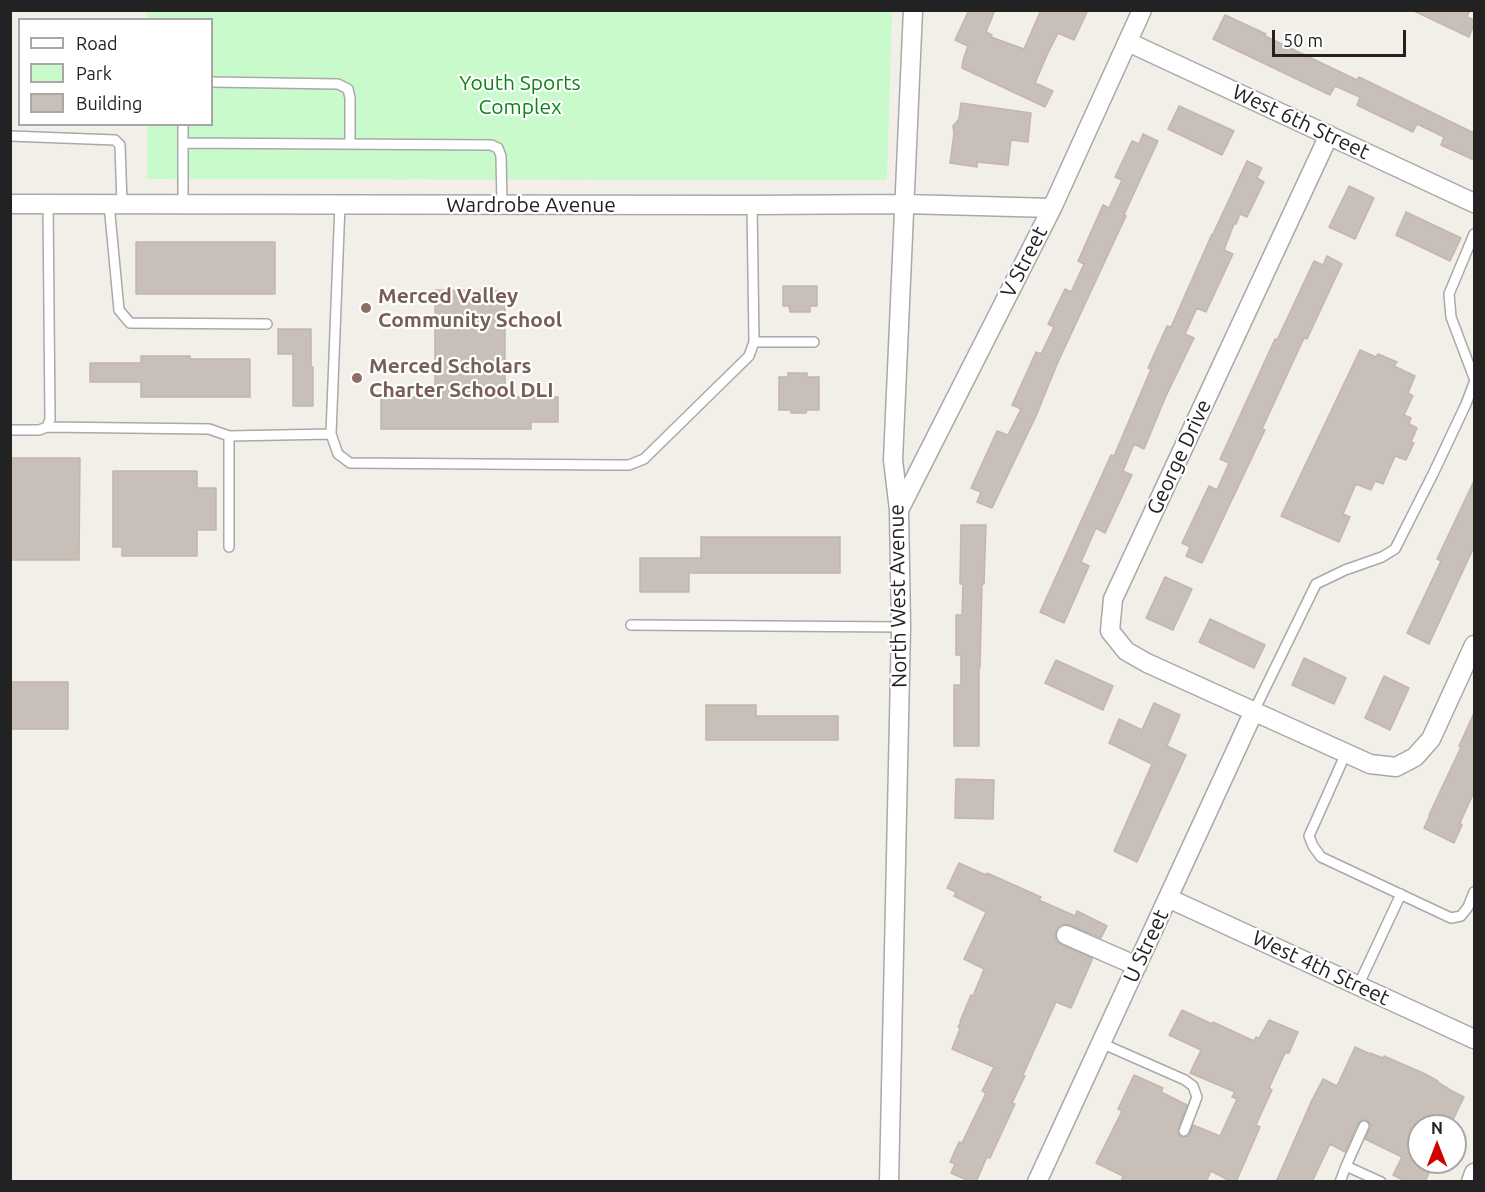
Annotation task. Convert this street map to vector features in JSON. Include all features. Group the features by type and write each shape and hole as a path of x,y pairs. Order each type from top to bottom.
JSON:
{"street":[{"name":"North West Avenue","path":"889,1182 901,627 899,510 893,460 913,10"},
{"name":"V Street","path":"899,510 1052,208 1142,10"},
{"name":"West 6th Street","path":"1128,42 1474,203"},
{"name":"George Drive","path":"1329,135 1113,599 1110,631 1126,651 1147,663 1370,764 1396,766 1415,757 1431,739 1474,645"},
{"name":"Wardrobe Avenue","path":"10,204 904,204 1052,208"},
{"name":"U Street","path":"1037,1182 1254,711"},
{"name":"West 4th Street","path":"1168,898 1474,1039"},
{"path":"1066,935 1137,966"},
{"path":"1471,1182 1474,1173"}],"lane":[{"path":"213,82 338,84 348,89 350,98 350,144"},
{"path":"183,126 183,204"},
{"path":"10,136 115,140 120,145 115,204 119,310 130,323 267,324"},
{"path":"183,142 490,145 498,148 501,156 502,204"},
{"path":"46,427 50,419 48,204"},
{"path":"340,204 331,434 338,454 350,463 560,465 629,465 644,459 749,356 754,342 752,205"},
{"path":"1474,234 1449,294 1451,316 1474,378"},
{"path":"754,342 814,342"},
{"path":"1254,711 1316,584 1345,570 1382,557 1395,549 1433,474 1474,383"},
{"path":"10,430 39,430 46,427 209,429 229,436 331,434"},
{"path":"229,436 229,547"},
{"path":"631,625 901,627"},
{"path":"1346,753 1310,836 1312,846 1321,856 1451,918 1461,916 1468,908 1474,892"},
{"path":"1358,986 1401,894"},
{"path":"1101,1043 1185,1080 1193,1086 1197,1097 1184,1131"},
{"path":"1340,1182 1364,1126"},
{"path":"1346,1166 1381,1182"}],"green space":[{"name":"Youth Sports Complex","path":"147,11 892,11 887,180 147,179 147,126 213,126 213,18 147,18"}],"building":[{"path":"969,10 995,10 986,32 992,35 991,37 1024,49 1041,10 1088,10 1074,40 1058,33 1047,55 1035,83 1053,91 1045,107 962,68 968,46 955,40"},
{"path":"1412,10 1470,10 1467,17 1474,20 1474,25 1469,37"},
{"path":"1225,15 1357,80 1359,77 1474,133 1474,160 1441,145 1444,137 1417,124 1413,132 1357,105 1360,97 1335,86 1330,95 1213,39"},
{"path":"961,103 1031,113 1028,142 1011,140 1008,165 977,162 977,167 950,163 953,126 959,119"},
{"path":"1179,106 1234,131 1222,155 1168,129"},
{"path":"1143,134 1158,141 1036,416 992,508 977,502 981,492 971,488 997,431 1008,435 1021,409 1012,405 1036,352 1041,354 1054,327 1048,324 1065,289 1071,292 1084,264 1078,261 1103,205 1109,208 1122,180 1115,177 1132,141 1139,144"},
{"path":"1247,161 1262,168 1257,178 1264,182 1247,217 1240,214 1234,224 1224,250 1233,254 1206,312 1197,308 1185,334 1194,338 1144,449 1134,444 1123,471 1132,475 1105,533 1096,528 1081,562 1089,566 1064,623 1040,612 1111,455 1114,456 1167,326 1171,327"},
{"path":"1349,186 1374,198 1355,239 1329,227"},
{"path":"1406,212 1461,238 1450,261 1396,235"},
{"path":"136,242 275,242 275,294 136,294"},
{"path":"1327,256 1342,264 1307,339 1304,338 1262,429 1265,430 1202,563 1186,556 1190,547 1182,543 1209,486 1217,490 1229,463 1220,459 1275,339 1277,340 1314,261 1323,265"},
{"path":"783,286 817,286 817,306 810,306 810,312 790,312 789,306 783,306"},
{"path":"435,290 505,291 505,397 558,397 558,422 531,422 531,429 381,429 381,397 435,397"},
{"path":"278,329 311,329 313,406 293,406 293,354 278,354"},
{"path":"1360,350 1397,362 1394,366 1415,376 1408,393 1413,396 1404,415 1411,418 1409,424 1417,428 1411,442 1414,443 1406,460 1395,456 1383,484 1375,481 1371,490 1356,484 1343,514 1350,517 1339,542 1281,516"},
{"path":"141,356 250,359 250,397 141,397 141,382 90,382 90,363 141,363"},
{"path":"788,373 807,373 807,377 819,377 819,410 791,413 791,410 779,410 779,377 788,377"},
{"path":"10,458 80,458 79,560 10,560"},
{"path":"113,471 197,471 197,488 216,488 216,530 197,530 197,556 122,556 122,547 113,547"},
{"path":"1474,481 1474,547 1429,644 1407,633 1441,561 1437,559"},
{"path":"961,525 986,525 979,667 979,746 954,746 954,685 961,685 961,655 956,655 956,615 962,615"},
{"path":"701,537 840,537 840,573 689,573 689,592 640,592 640,558 701,558"},
{"path":"1165,577 1192,589 1173,630 1146,618"},
{"path":"1210,619 1265,645 1254,668 1199,642"},
{"path":"1304,658 1346,678 1334,704 1292,685"},
{"path":"1056,660 1113,686 1103,710 1045,683"},
{"path":"1384,676 1409,688 1390,730 1365,718"},
{"path":"10,682 68,682 68,729 10,729"},
{"path":"1154,703 1180,715 1167,746 1186,755 1137,862 1114,851 1152,764 1109,743 1119,719 1142,730"},
{"path":"706,705 756,705 756,716 838,716 838,740 706,740"},
{"path":"1474,713 1474,792 1454,843 1424,828"},
{"path":"956,779 994,780 993,819 955,818"},
{"path":"959,863 1041,897 1039,900 1075,916 1077,911 1107,926 1101,938 1070,925 1064,924 1056,930 1057,942 1092,960 1071,1008 1056,1002 1023,1075 1025,1076 1012,1103 1015,1104 976,1182 951,1173 955,1164 950,1162 959,1142 962,1143 986,1093 982,1091 994,1067 952,1049 960,1029 958,1027 960,1021 984,969 964,959 986,912 954,896 956,892 947,888"},
{"path":"1182,1010 1254,1041 1256,1037 1259,1038 1269,1020 1298,1032 1289,1053 1285,1053 1269,1088 1272,1090 1256,1125 1260,1127 1236,1182 1211,1171 1206,1182 1121,1182 1123,1176 1096,1163 1122,1111 1118,1109 1134,1075 1163,1088 1161,1092 1187,1105 1178,1129 1178,1135 1182,1137 1189,1136 1193,1125 1220,1136 1237,1099 1232,1097 1235,1092 1190,1073 1201,1050 1169,1035"},
{"path":"1355,1047 1370,1054 1383,1058 1384,1056 1423,1073 1464,1097 1456,1114 1407,1114 1407,1174 1429,1174 1425,1182 1407,1182 1393,1175 1402,1157 1365,1139 1371,1126 1364,1119 1358,1123 1345,1152 1330,1144 1312,1182 1276,1182 1323,1079 1337,1086"}],"place":[{"name":"Merced Valley Community School","path":"366,308"},
{"name":"Merced Scholars Charter School DLI","path":"357,378"}]}
